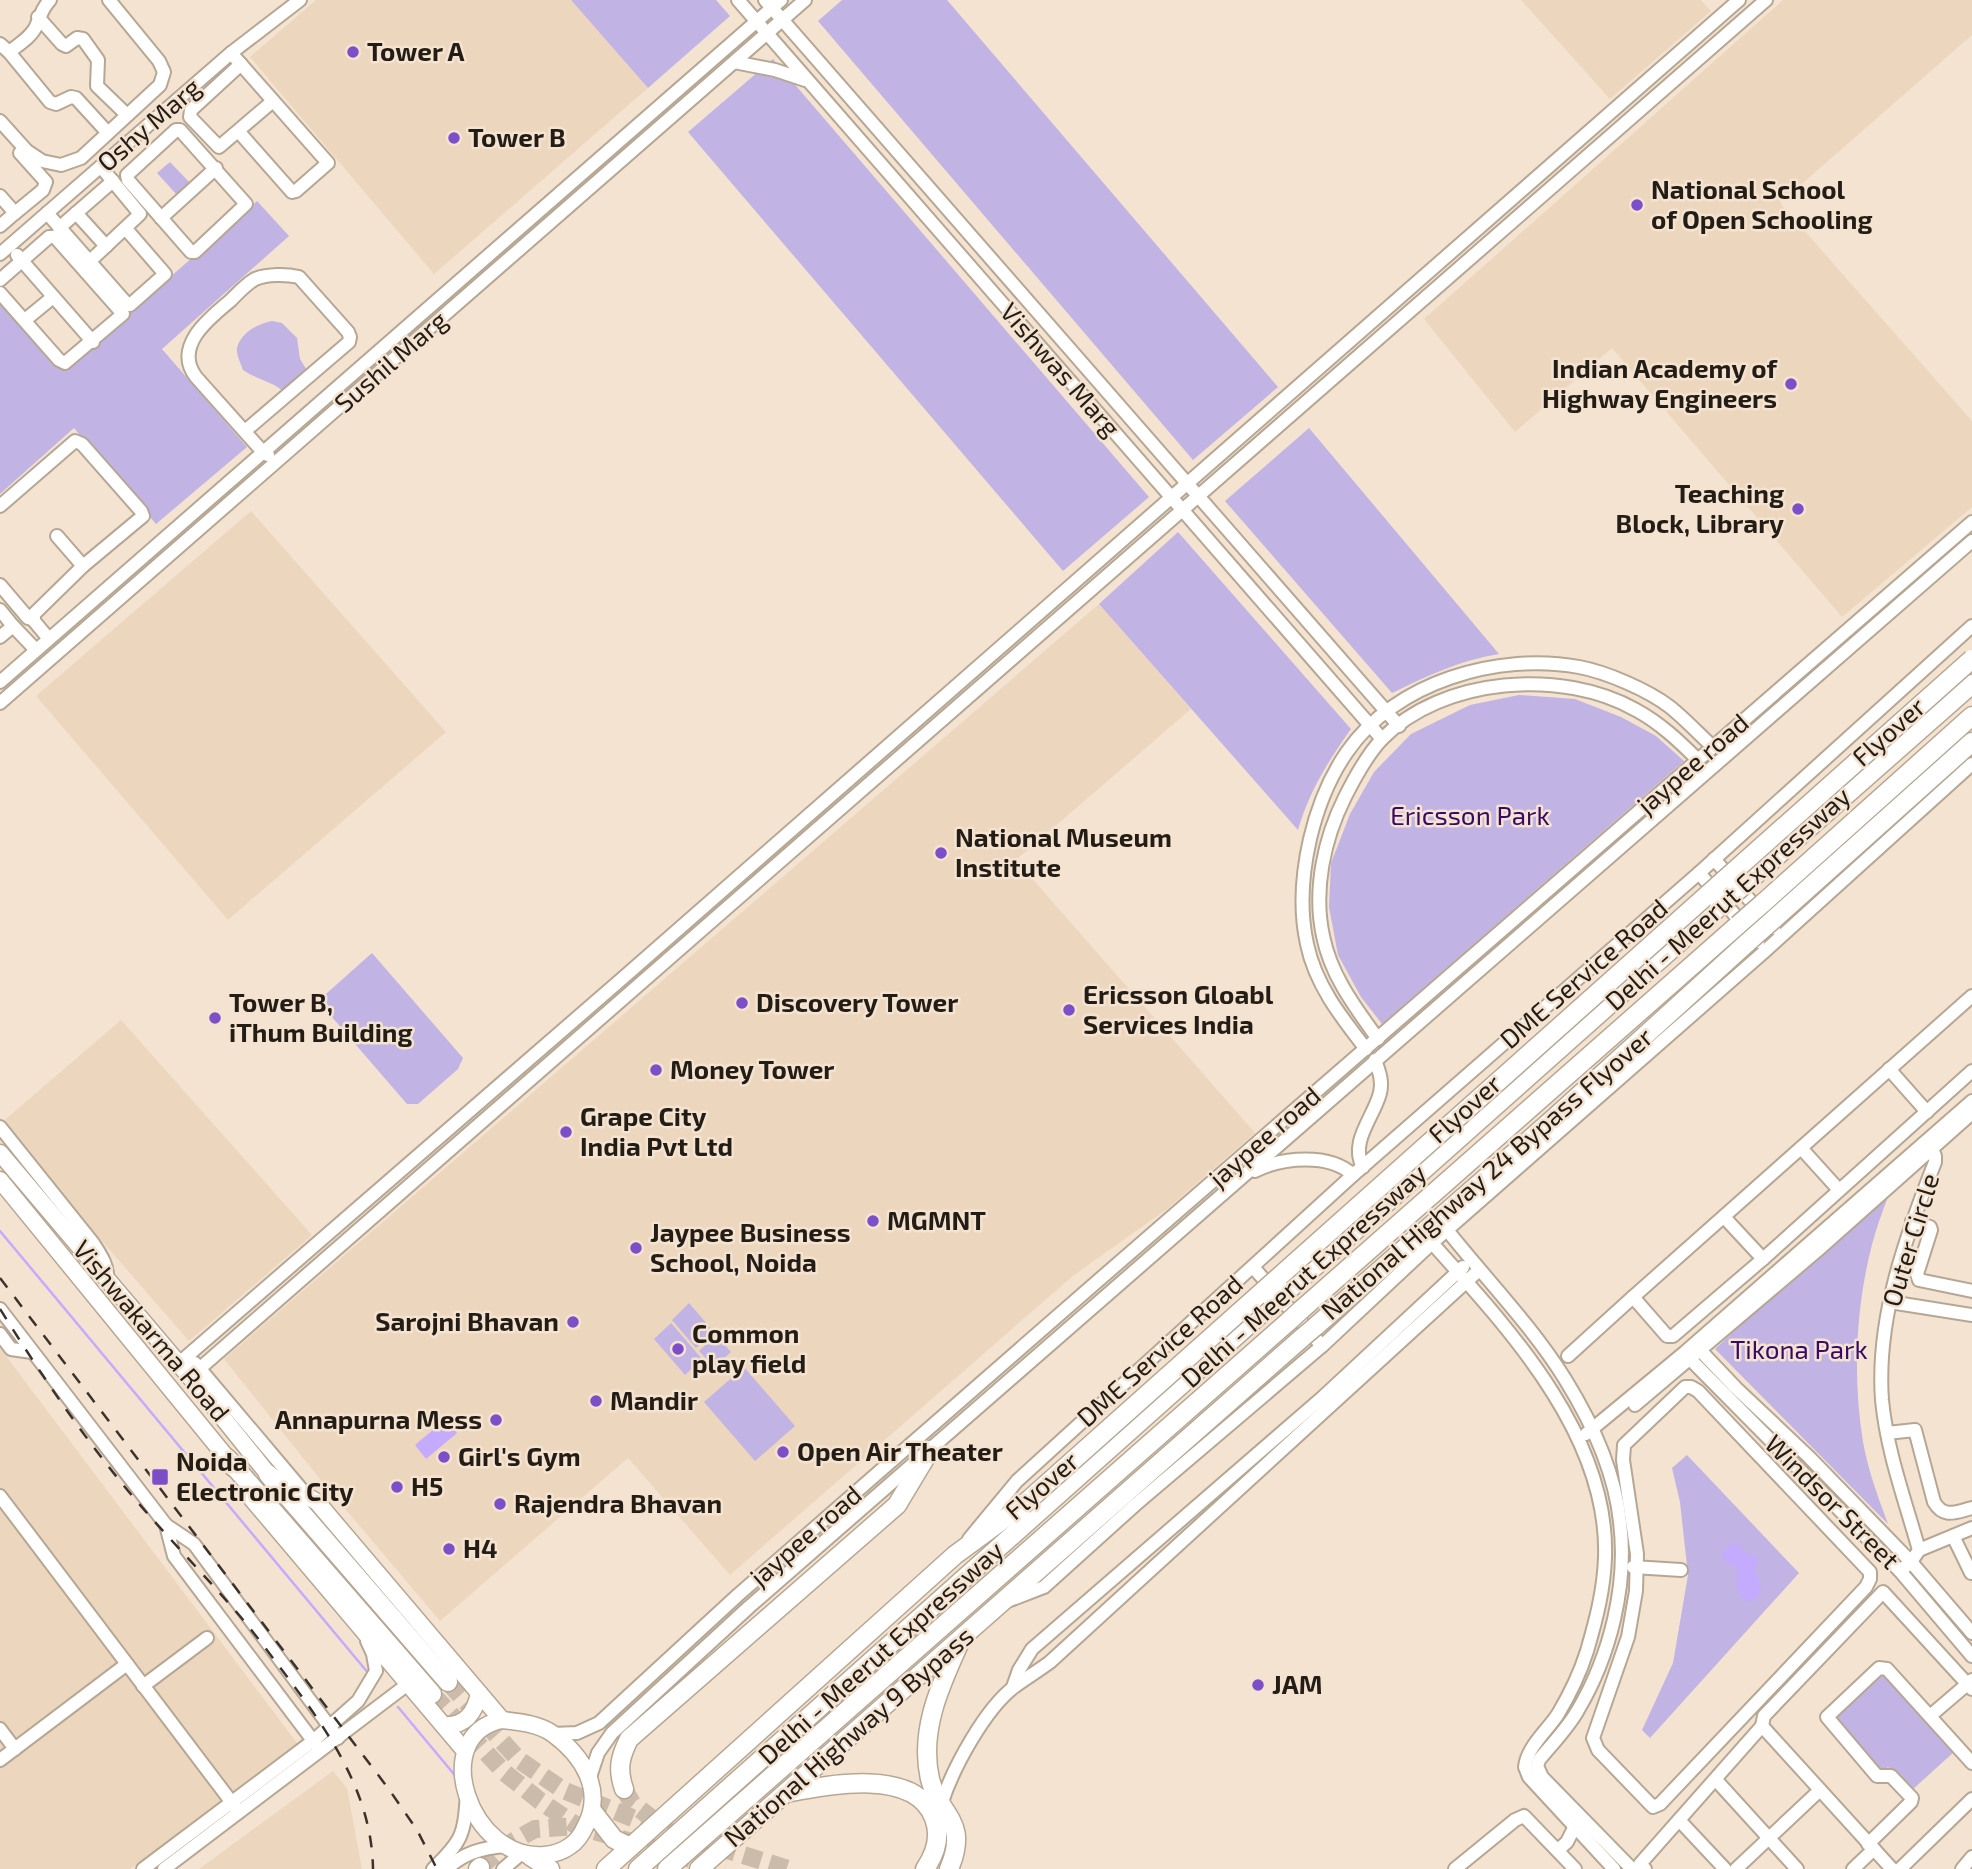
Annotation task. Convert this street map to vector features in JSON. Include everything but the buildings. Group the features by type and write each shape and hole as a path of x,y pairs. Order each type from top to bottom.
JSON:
{"highway":[{"name":"Flyover","path":"606,1869 955,1556 1023,1505 1972,659"},
{"name":"Delhi - Meerut Expressway","path":"638,1869 1972,684"},
{"name":"Delhi - Meerut Expressway","path":"667,1869 1972,716"},
{"name":"National Highway 24 Bypass Flyover","path":"1000,1605 1542,1128 1972,742"},
{"path":"624,1789 620,1775 620,1759 629,1739 897,1506 930,1450"},
{"path":"227,1458 432,1694"},
{"path":"268,1474 448,1682"},
{"name":"National Highway 9 Bypass","path":"699,1869 1000,1605"},
{"path":"949,1869 954,1857 955,1826 934,1789 929,1769 928,1746 933,1704 962,1637"},
{"path":"785,1793 827,1785 865,1783 910,1791 925,1802 936,1824 936,1851 925,1869"},
{"path":"593,1812 614,1839 629,1847"},
{"path":"526,1854 550,1869"}],"main road":[{"name":"Vishwakarma Road","path":"0,1153 107,1279 195,1373 268,1474 317,1502 502,1720"},
{"path":"2,1182 4,1170 12,1169 16,1172"},
{"name":"Vishwakarma Road","path":"2,1182 227,1458 246,1491 465,1751"},
{"path":"443,1725 454,1726 471,1716 476,1707 478,1693"},
{"path":"502,1720 539,1727 552,1734 579,1761 590,1777 593,1812 580,1838 570,1847 557,1853 526,1854 505,1846 484,1829 475,1815 464,1782 465,1751 477,1732 502,1720"}],"street":[{"path":"50,0 29,36 4,48 50,102 56,104 71,97 76,98 112,129 135,137 153,149"},
{"path":"0,121 27,151 41,161 61,166 81,158 160,85 164,72 159,61 109,0"},
{"path":"279,0 289,10"},
{"name":"Oshy Marg","path":"5,250 231,53 300,0"},
{"name":"Vishwas Marg","path":"738,0 1382,739"},
{"name":"Sushil Marg","path":"0,703 805,0"},
{"path":"183,1360 1739,0"},
{"path":"310,1498 195,1373 1766,0"},
{"name":"Vishwas Marg","path":"773,3 782,20 1399,726"},
{"name":"Sushil Marg","path":"0,682 757,21 773,3"},
{"path":"38,18 66,46 77,38 83,39 98,61 97,86 127,115"},
{"path":"231,53 327,160 327,166 292,192 239,132"},
{"path":"734,62 775,70 809,81"},
{"path":"241,64 189,114 219,147 274,101"},
{"path":"0,130 46,182 43,190 0,226"},
{"path":"176,130 180,130 216,168 246,204 191,253 128,180 127,175 176,130"},
{"path":"89,262 141,214 101,167"},
{"path":"161,218 216,168"},
{"path":"60,228 113,181"},
{"path":"0,196 15,213"},
{"path":"47,213 127,304 133,304 163,278 163,271 126,229"},
{"path":"76,213 106,246"},
{"path":"0,280 49,237 55,237 121,311 122,316 65,363 59,360 0,293"},
{"path":"5,250 22,260 93,342"},
{"path":"245,431 349,342 348,332 299,277 265,276 253,280 205,322 198,331 187,359 188,367 196,377 263,452 277,461"},
{"path":"25,320 54,297"},
{"path":"0,506 75,441 82,444 143,516 39,607 33,615 34,619 49,639"},
{"name":"jaypee road","path":"552,1734 577,1733 599,1723 738,1595 1972,522"},
{"path":"57,536 83,566"},
{"path":"590,1777 598,1753 612,1733 749,1607 1972,541"},
{"path":"1908,578 1917,589"},
{"path":"0,584 27,618 34,619"},
{"path":"0,610 36,650"},
{"path":"0,638 13,626"},
{"name":"DME Service Road","path":"955,1556 1017,1480 1358,1171 1699,873 1972,626"},
{"path":"1366,1049 1336,1010 1318,979 1307,946 1301,903 1304,863 1318,808 1347,752 1370,725 1425,687 1475,669 1528,663 1580,667 1627,683 1670,707 1713,747"},
{"path":"1378,1039 1346,996 1332,967 1322,936 1320,899 1322,864 1334,819 1357,773 1382,739 1419,711 1459,694 1500,685 1543,684 1592,692 1635,709 1670,732 1698,760"},
{"path":"1000,1605 1044,1587 1135,1505 1322,1346 1432,1243 1765,951 1972,764"},
{"path":"1714,859 1781,936"},
{"path":"1699,873 1765,951"},
{"path":"1531,906 1541,916"},
{"path":"1568,1356 1972,996"},
{"path":"1236,1181 1266,1165 1310,1160 1334,1163 1358,1171 1358,1150 1380,1094 1381,1078 1375,1060"},
{"path":"1889,1069 1927,1112"},
{"path":"1633,1297 1667,1336 1673,1336 1972,1071"},
{"path":"1931,1145 1972,1101"},
{"path":"1580,1446 1693,1352 1931,1145 1971,1115"},
{"path":"0,1127 93,1243 102,1256 108,1272 107,1279"},
{"name":"Outer Circle","path":"1919,1550 1894,1467 1887,1433 1882,1401 1882,1368 1890,1302 1912,1221 1935,1162 1931,1145"},
{"path":"1801,1148 1839,1190"},
{"path":"1724,1217 1763,1259"},
{"path":"1912,1221 1930,1227 1931,1230 1917,1274 1919,1280 1972,1291"},
{"path":"1447,1230 1565,1378 1594,1433 1607,1466 1618,1508 1621,1533 1618,1598 1605,1650 1591,1685 1577,1713 1537,1766 1542,1777 1632,1869"},
{"path":"1432,1243 1540,1373 1580,1446 1592,1478 1603,1524 1605,1556 1601,1599 1580,1672 1557,1715 1530,1752 1525,1767 1529,1777 1614,1869"},
{"path":"1013,1688 1018,1670 1032,1649 1322,1397 1457,1271 1475,1265"},
{"path":"942,1802 957,1763 979,1728 1013,1688 1050,1662 1466,1282 1475,1265"},
{"path":"1253,1267 1322,1346"},
{"path":"1890,1302 1972,1315"},
{"path":"0,1309 166,1525 194,1544 338,1738"},
{"path":"0,1334 11,1349 32,1352"},
{"name":"Windsor Street","path":"1693,1352 1852,1521 1905,1566 1972,1657"},
{"name":"Windsor Street","path":"1693,1352 1736,1388 1809,1457 1905,1566 1972,1633"},
{"path":"1685,1387 1691,1387 1698,1391 1836,1536 1870,1572 1866,1587 1660,1804 1653,1807 1598,1750 1593,1738 1628,1637 1638,1569 1623,1460 1624,1445 1685,1387"},
{"path":"951,1411 961,1422"},
{"path":"1887,1433 1915,1430 1934,1502 1941,1512 1949,1514 1972,1508"},
{"path":"1261,1451 1269,1462"},
{"path":"0,1496 236,1808"},
{"path":"1836,1536 1852,1521"},
{"path":"166,1525 174,1556 317,1746"},
{"path":"1905,1566 1919,1550 1972,1528"},
{"path":"1952,1536 1971,1573"},
{"path":"1621,1557 1634,1569 1681,1570"},
{"path":"1645,1869 1640,1864 1762,1726 1764,1716 1883,1592 1971,1684 1930,1716"},
{"path":"738,1595 749,1607"},
{"path":"317,1746 329,1727 358,1702 376,1671 373,1654 361,1629"},
{"path":"144,1686 207,1639"},
{"path":"0,1760 127,1664"},
{"path":"1853,1869 1912,1798 1892,1776 1877,1776 1828,1719 1828,1716 1883,1667 1972,1763"},
{"path":"164,1869 236,1808 317,1746 338,1738 408,1684"},
{"path":"1762,1726 1892,1869"},
{"path":"0,1729 15,1749"},
{"path":"929,1769 941,1771 957,1763"},
{"path":"1716,1780 1797,1869"},
{"path":"1736,1869 1820,1790"},
{"path":"433,1869 453,1850 464,1830 467,1794"},
{"path":"1900,1869 1972,1799"},
{"path":"143,1869 236,1808"},
{"path":"1455,1869 1520,1816 1529,1818 1576,1869"},
{"path":"1679,1820 1725,1869"},
{"path":"1561,1853 1572,1849 1577,1829"},
{"path":"447,1869 457,1858 483,1849 505,1846"},
{"path":"503,1869 526,1854"},
{"path":"1962,1869 1972,1857"}],"shaded area":[{"path":"316,0 571,0 648,88 434,274 250,57"},
{"path":"1521,0 1701,0 1711,11 1610,99"},
{"path":"1783,0 1972,0 1972,35 1780,203 1972,421 1972,507 1842,617 1612,348 1515,432 1424,319"},
{"path":"251,511 446,732 228,920 36,696"},
{"path":"1099,604 1191,709 1016,860 1255,1133 1167,1209 1074,1275 730,1575 628,1458 440,1621 320,1479 224,1359"},
{"path":"121,1020 312,1235 189,1341 0,1124"},
{"path":"0,1348 297,1743 130,1869 0,1869"},
{"path":"446,1419 457,1433 426,1459 415,1445"},
{"path":"1731,1544 1741,1546 1746,1554 1753,1554 1759,1561 1754,1571 1761,1588 1759,1595 1751,1601 1741,1597 1737,1587 1737,1567 1722,1557 1722,1553"},
{"path":"333,1771 347,1788 362,1869 199,1869"}],"green space":[{"path":"571,0 716,0 730,16 648,88"},
{"path":"842,0 947,0 1278,387 1193,460 818,21"},
{"path":"773,59 1149,497 1063,571 688,132"},
{"path":"170,162 191,184 178,196 157,173"},
{"path":"257,201 289,236 162,349 247,447 156,524 74,428 0,494 0,296 65,369"},
{"path":"272,321 282,323 297,338 300,359 308,372 285,393 243,370 237,353 239,342 246,333"},
{"path":"1309,428 1499,654 1457,664 1392,693 1225,501"},
{"path":"1178,532 1351,729 1320,777 1298,830 1099,604"},
{"name":"Ericsson Park","path":"1519,695 1575,699 1621,717 1656,736 1684,761 1382,1024 1361,997 1338,955 1329,907 1331,863 1350,814 1374,772 1411,734 1470,705"},
{"path":"372,953 463,1058 458,1069 418,1104 407,1104 318,1001"},
{"name":"Tikona Park","path":"1893,1183 1877,1228 1864,1284 1857,1363 1863,1442 1870,1473 1888,1524 1715,1349"},
{"path":"689,1303 714,1332 696,1348 672,1320"},
{"name":"Common play field","path":"671,1323 702,1359 685,1375 654,1339"},
{"path":"716,1335 731,1352 714,1367 699,1351"},
{"path":"744,1367 795,1426 755,1461 704,1402"},
{"path":"1687,1455 1799,1573 1650,1738 1642,1730 1673,1663 1688,1575 1680,1502 1672,1468"},
{"path":"1884,1674 1955,1751 1912,1790 1888,1767 1879,1775 1831,1721"}],"waterway":[{"path":"0,1231 369,1674"},
{"path":"398,1707 458,1779"}],"tunnel":[{"path":"448,1682 519,1760 563,1790 657,1828 788,1869"},
{"path":"432,1694 504,1772 577,1826 725,1869"},
{"path":"624,1789 632,1803 655,1821"},
{"path":"480,1867 500,1849 535,1829 577,1826"}],"railway":[{"path":"0,1278 388,1788 417,1830 437,1869"},
{"path":"0,1309 62,1403 111,1470 245,1623 319,1721 334,1744 357,1791 371,1842 373,1869"}],"place":[{"name":"Tower A","path":"353,52"},
{"name":"Tower B","path":"454,138"},
{"name":"National School of Open Schooling","path":"1637,205"},
{"name":"Indian Academy of Highway Engineers","path":"1791,384"},
{"name":"Teaching Block, Library","path":"1798,509"},
{"name":"National Museum Institute","path":"941,853"},
{"name":"Discovery Tower","path":"742,1003"},
{"name":"Ericsson Gloabl Services India","path":"1069,1010"},
{"name":"Tower B, iThum Building","path":"215,1018"},
{"name":"Money Tower","path":"656,1070"},
{"name":"Grape City India Pvt Ltd","path":"566,1132"},
{"name":"MGMNT","path":"873,1221"},
{"name":"Jaypee Business School, Noida","path":"636,1248"},
{"name":"Sarojni Bhavan","path":"573,1322"},
{"name":"Common play field","path":"678,1349"},
{"name":"Mandir","path":"596,1401"},
{"name":"Annapurna Mess","path":"496,1420"},
{"name":"Open Air Theater","path":"783,1452"},
{"name":"Girl's Gym","path":"444,1457"},
{"name":"Noida Electronic City","path":"160,1477"},
{"name":"H5","path":"397,1487"},
{"name":"Rajendra Bhavan","path":"500,1504"},
{"name":"H4","path":"449,1549"},
{"name":"JAM","path":"1258,1685"}]}
